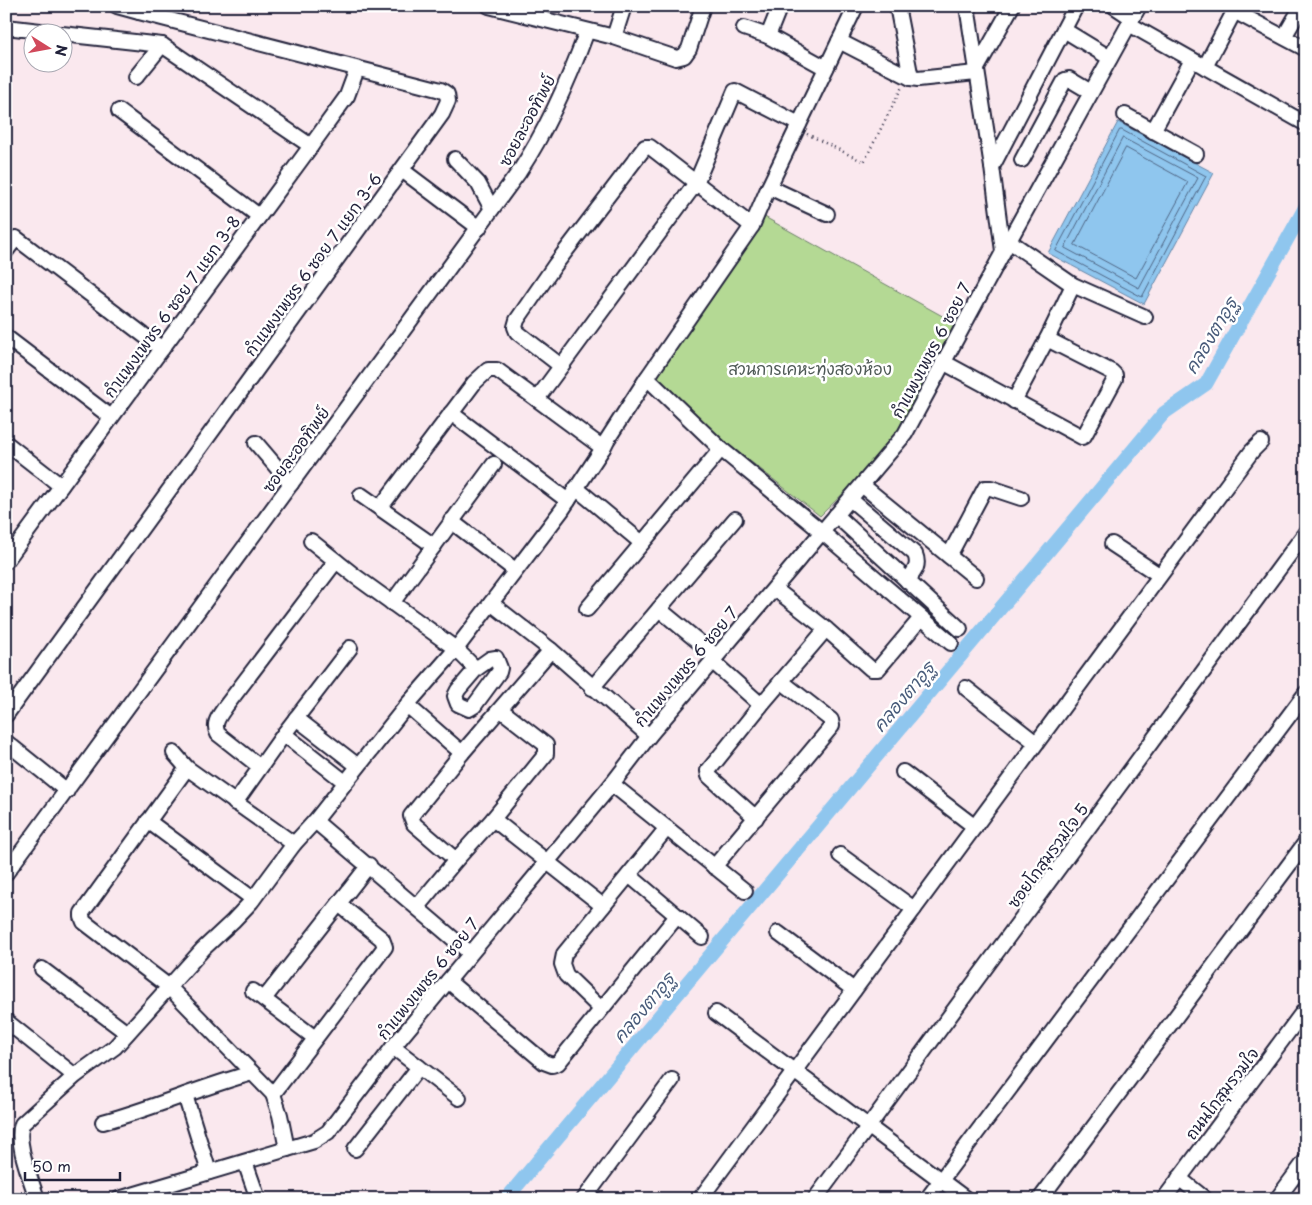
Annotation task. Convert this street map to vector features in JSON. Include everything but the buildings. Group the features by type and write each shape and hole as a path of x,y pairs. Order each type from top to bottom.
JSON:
{"street":[{"name":"กำแพงเพชร 6 ซอย 7 แยก 3-6","path":"6,715 402,170 446,108 448,101 447,94 441,90 357,69 140,9 117,6"},
{"path":"488,6 530,11 587,31 614,37 676,58 684,56 689,49 703,6"},
{"path":"614,37 624,6"},
{"path":"768,36 780,6"},
{"path":"37,1199 20,1142 19,1132 22,1124 75,1076 115,1047 202,949 233,922 407,705 456,649 568,500 647,378 752,226 856,6"},
{"path":"896,6 909,77"},
{"path":"966,6 1006,246 1073,285 1145,317"},
{"path":"976,71 1012,6"},
{"path":"992,167 1076,6"},
{"path":"1114,6 1133,16 1192,60 1306,124"},
{"path":"1284,37 1302,6"},
{"path":"1205,67 1235,8 1306,49"},
{"name":"กำแพงเพชร 6 ซอย 7","path":"119,1199 314,1141 328,1132 393,1047 612,784 649,736 905,434 1133,16"},
{"path":"744,28 768,36 826,68"},
{"path":"1064,30 1110,58"},
{"name":"ซอยละออทิพย์","path":"6,873 525,164 563,92 587,31"},
{"path":"72,35 162,45 311,146"},
{"path":"839,41 909,77 918,79 976,71"},
{"path":"136,77 162,45"},
{"path":"1153,131 1192,60"},
{"name":"กำแพงเพชร 6 ซอย 7 แยก 3-8","path":"6,561 347,96 357,69"},
{"path":"1022,160 1065,80 1069,79 1091,92"},
{"path":"537,399 696,183 735,91 798,126"},
{"path":"120,111 259,216"},
{"path":"1124,115 1196,154"},
{"path":"561,366 517,332 515,327 517,320 555,265 645,147 650,147 752,226"},
{"path":"455,159 478,183 492,209"},
{"path":"402,170 479,228"},
{"path":"769,187 827,214"},
{"path":"6,251 16,238 162,348"},
{"path":"1014,401 1073,285"},
{"path":"6,337 111,417"},
{"path":"943,362 1079,436 1084,436 1115,379 1115,375 1047,339"},
{"path":"380,508 474,383 482,374 492,369 497,370 603,448"},
{"path":"647,378 721,449 952,643"},
{"path":"451,413 568,500"},
{"path":"6,442 61,486"},
{"path":"700,1199 1160,575 1252,451 1261,442"},
{"path":"256,443 291,484"},
{"path":"587,609 721,449"},
{"path":"392,603 494,464"},
{"path":"862,484 976,578"},
{"path":"576,488 642,543"},
{"path":"949,556 985,488 991,488 1021,498"},
{"path":"362,495 434,546"},
{"path":"850,499 915,554 917,568 907,581"},
{"path":"836,515 960,629"},
{"path":"592,688 736,519"},
{"path":"451,521 515,570"},
{"name":"ซอยโกสุมรวมใจ 5","path":"815,1199 1306,532"},
{"path":"311,541 456,649 476,669"},
{"path":"1112,544 1160,575"},
{"path":"260,767 218,734 216,730 217,720 336,561"},
{"path":"775,589 826,629 871,669 875,670 878,669 921,618"},
{"path":"491,603 550,650 649,736"},
{"path":"659,609 761,705"},
{"path":"756,818 709,776 708,771 826,629"},
{"path":"236,803 284,734 350,648"},
{"path":"456,860 414,824 411,816 550,650"},
{"path":"714,868 832,726 831,720 781,682"},
{"path":"966,688 1036,743"},
{"path":"927,1199 1306,693"},
{"path":"407,705 462,753"},
{"path":"417,907 546,754 546,745 501,710"},
{"path":"296,718 358,766"},
{"path":"284,734 346,782"},
{"path":"6,742 67,791"},
{"path":"174,753 187,768 294,844"},
{"path":"187,768 82,913 82,917 84,922 168,986 273,1094 280,1115 287,1149"},
{"path":"903,772 975,827"},
{"path":"612,784 714,868 745,891"},
{"path":"493,819 603,906"},
{"path":"315,820 470,953"},
{"path":"148,821 253,899"},
{"path":"601,1009 566,975 562,964 564,954 667,828"},
{"path":"1040,1199 1306,842"},
{"path":"840,856 914,909"},
{"path":"315,1038 258,995 339,904 369,865"},
{"path":"629,875 702,937"},
{"path":"273,1094 385,947 382,938 339,904"},
{"path":"448,981 544,1062 552,1065 558,1063 677,916"},
{"path":"778,933 854,990"},
{"path":"42,969 127,1033"},
{"name":"ถนนโกสุมรวมใจ","path":"1164,1199 1306,1008"},
{"path":"716,1013 966,1199"},
{"path":"6,1021 75,1076"},
{"path":"393,1047 459,1098"},
{"path":"355,1149 419,1067"},
{"path":"103,1122 141,1112 214,1084 252,1073"},
{"path":"584,1199 672,1080"},
{"path":"185,1095 209,1172"},
{"path":"1277,1199 1306,1160"},
{"path":"245,1162 258,1199"},
{"path":"1179,1178 1205,1199"}],"path":[{"path":"798,126 864,162 909,77"}],"green space":[{"name":"สวนการเคหะทุ่งสองห้อง","path":"761,215 955,323 904,434 820,516 652,384"}],"water":[{"path":"1118,122 1214,173 1144,304 1048,253"}],"waterway":[{"name":"คลองตาอูฐ","path":"506,1199 1164,413 1206,384 1306,206"}]}
